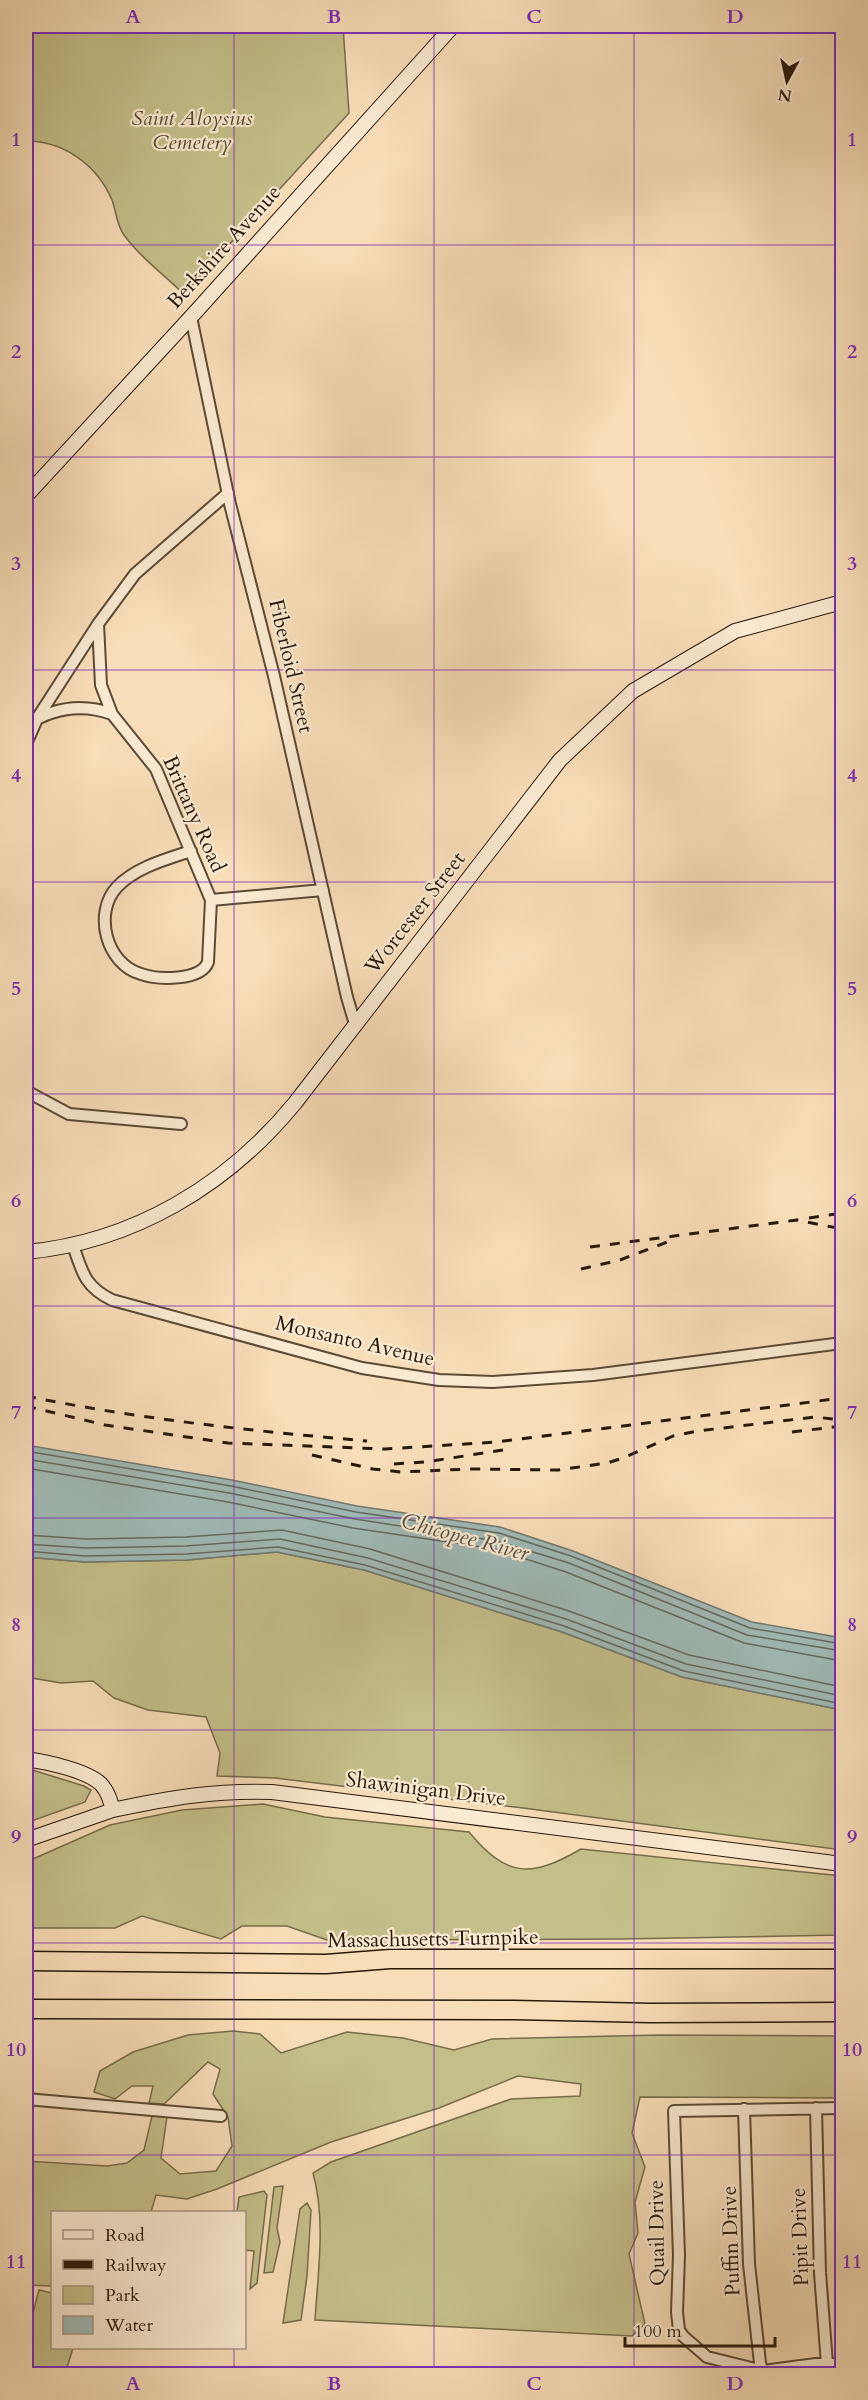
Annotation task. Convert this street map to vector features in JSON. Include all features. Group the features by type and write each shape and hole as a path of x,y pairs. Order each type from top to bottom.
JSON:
{"highway":[{"name":"Massachusetts Turnpike","path":"26,1961 326,1964 390,1959 843,1959"},
{"path":"26,2009 843,2012"}],"main road":[{"name":"Berkshire Avenue","path":"26,496 453,26"},
{"name":"Worcester Street","path":"26,1252 73,1245 146,1221 188,1199 217,1179 254,1148 285,1115 561,760 633,691 735,631 843,602"},
{"path":"26,1759 69,1769 99,1783 108,1794 112,1810"},
{"name":"Shawinigan Drive","path":"26,1840 112,1810 168,1798 207,1792 273,1792 843,1864"}],"street":[{"name":"Fiberloid Street","path":"191,317 228,494 274,676 347,998 356,1024"},
{"path":"26,744 38,717 98,624 135,574 228,494"},
{"name":"Brittany Road","path":"98,624 101,685 112,714 156,769 191,850 211,900 206,969 182,977 140,974 120,960 108,943 104,922 108,903 116,887 143,869 191,850"},
{"path":"26,725 38,717 67,709 84,707 112,714"},
{"path":"211,900 323,890"},
{"path":"26,1092 69,1114 181,1124"},
{"name":"Monsanto Avenue","path":"73,1245 90,1286 98,1294 112,1300 342,1363 428,1379 493,1382 574,1376 843,1343"},
{"path":"26,2099 221,2116"},
{"name":"Pipit Drive","path":"816,2108 819,2262 827,2364"},
{"path":"744,2109 843,2108"},
{"name":"Quail Drive","path":"744,2109 675,2111 679,2255 677,2312 679,2330 707,2357 762,2373"},
{"name":"Puffin Drive","path":"744,2109 749,2264 762,2373"},
{"path":"762,2373 843,2364"}],"green space":[{"name":"Saint Aloysius Cemetery","path":"26,26 343,26 349,113 184,294 124,235 106,187 88,166 66,150 40,142 26,141"},
{"path":"277,1552 364,1570 562,1632 682,1677 842,1710 842,1850 275,1778 217,1776 220,1753 206,1717 148,1710 114,1698 93,1681 61,1683 26,1677 26,1557 85,1562 187,1560"},
{"path":"26,1768 91,1790 85,1802 26,1823"},
{"path":"263,1804 325,1817 469,1832 496,1858 521,1869 548,1865 581,1849 842,1876 842,1935 622,1939 327,1940 287,1926 242,1926 221,1939 142,1916 115,1928 26,1928 26,1862 110,1825 182,1810"},
{"path":"233,2031 260,2034 281,2053 347,2032 403,2038 454,2050 492,2039 660,2035 842,2036 842,2098 640,2097 632,2133 645,2167 635,2202 638,2233 629,2254 645,2324 632,2336 315,2320 320,2227 313,2173 331,2162 511,2099 580,2096 581,2084 518,2076 439,2108 331,2142 187,2199 156,2195 151,2211 51,2211 51,2286 26,2285 26,2161 107,2166 127,2163 144,2150 152,2116 167,2117 161,2158 180,2174 216,2171 232,2146 228,2117 213,2094 220,2069 208,2062 164,2104 149,2103 153,2086 132,2086 115,2099 94,2092 100,2071 133,2052 188,2035"},
{"path":"283,2186 277,2228 280,2242 273,2272 264,2273 274,2187"},
{"path":"264,2191 267,2195 257,2283 250,2289 254,2251 246,2250 246,2211 237,2211 239,2197"},
{"path":"307,2203 311,2210 307,2276 301,2320 283,2323 300,2209"},
{"path":"39,2290 51,2293 51,2349 73,2349 65,2374 46,2374 44,2367 43,2374 26,2374 26,2340"}],"water":[{"name":"Chicopee River","path":"26,1445 232,1480 357,1506 500,1527 573,1551 752,1622 842,1638 842,1710 682,1677 562,1632 364,1570 277,1552 187,1560 85,1562 26,1557"}],"railway":[{"path":"809,1218 842,1213"},
{"path":"590,1247 797,1220 842,1229"},
{"path":"581,1269 620,1260 670,1241"},
{"path":"26,1396 196,1423 367,1441"},
{"path":"26,1406 105,1425 228,1443 385,1449 497,1442 842,1398"},
{"path":"312,1455 373,1469 401,1472 470,1469 558,1470 607,1463 673,1436 698,1431 815,1417 842,1420"},
{"path":"792,1432 842,1426"},
{"path":"394,1464 425,1462 510,1449"}]}
